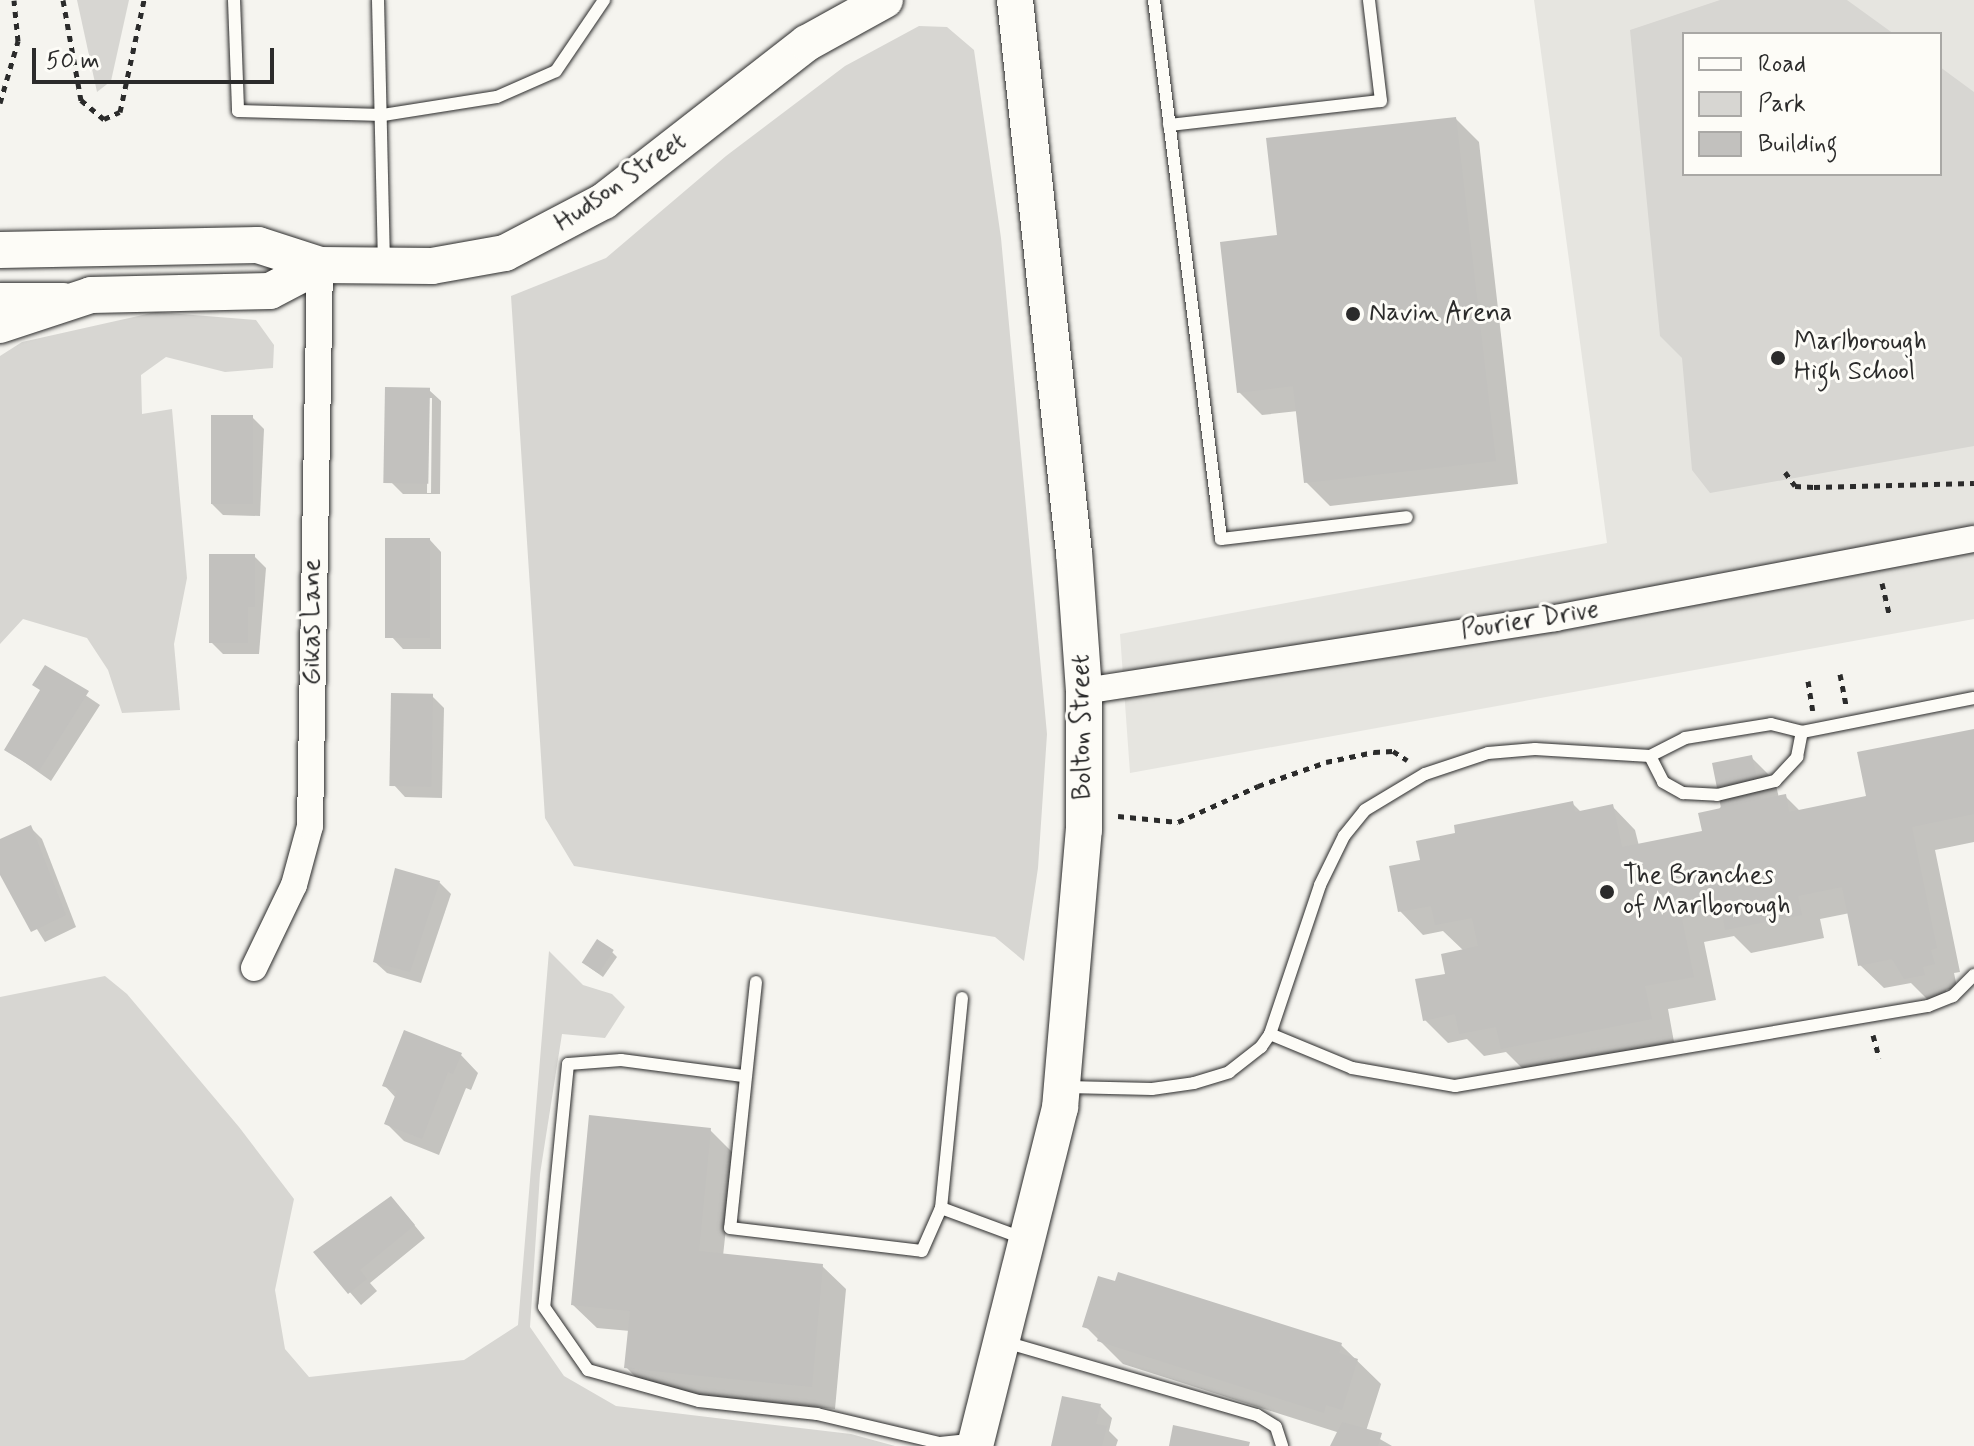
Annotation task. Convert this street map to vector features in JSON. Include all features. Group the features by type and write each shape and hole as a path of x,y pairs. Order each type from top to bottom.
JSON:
{"main road":[{"name":"Hudson Street","path":"0,250 258,245 320,265 384,266 469,261 539,239 645,171 807,43 885,0"},
{"name":"Bolton Street","path":"976,1443 1029,1240 1064,1087 1084,830 1084,691 1074,553 1015,0"},
{"name":"Hudson Street","path":"0,325 91,295 270,291 320,265"}],"street":[{"name":"Gikas Lane","path":"254,968 294,885 310,826 320,265"},
{"path":"0,296 91,295"},
{"name":"Pourier Drive","path":"1084,691 1555,618 1974,539"}],"lane":[{"path":"234,0 238,111 383,115 497,97 556,71 604,0"},
{"path":"378,0 383,115 384,266"},
{"path":"1154,0 1221,539 1407,517"},
{"path":"1169,125 1381,101 1369,0"},
{"path":"1064,1087 1152,1089 1194,1083 1229,1072 1270,1034 1329,862 1365,810 1425,774 1488,753 1535,749 1650,756 1685,738 1771,724 1802,732 1974,698"},
{"path":"1650,756 1663,782 1683,793 1717,795 1775,781 1797,757 1802,732"},
{"path":"1270,1034 1352,1068 1455,1086 1928,1006 1953,996 1974,975"},
{"path":"756,982 743,1076 730,1228 922,1251 941,1208 962,998"},
{"path":"743,1076 621,1060 568,1064 544,1307 588,1370 699,1401 817,1414 940,1443 976,1443"},
{"path":"941,1208 1029,1240"},
{"path":"1003,1341 1257,1415 1276,1427 1282,1446"}],"path":[{"path":"0,103 18,41 14,0"},
{"path":"63,0 81,100 104,119 120,112 144,0"},
{"path":"1785,472 1795,486 1805,487 1974,483"},
{"path":"1882,583 1889,614"},
{"path":"1835,707 1846,705 1840,674"},
{"path":"1808,681 1813,711 1824,709"},
{"path":"1118,816 1178,822 1258,786 1326,762 1393,751 1407,760"},
{"path":"1873,1031 1879,1058"}],"shaded area":[{"name":"Marlborough High School","path":"1534,0 1974,0 1974,619 1130,773 1120,634 1607,543"}],"green space":[{"path":"77,0 129,0 111,81 97,92"},
{"path":"1720,0 1847,0 1891,32 1682,32 1682,176 1942,176 1942,68 1974,92 1974,446 1710,493 1692,470 1682,358 1660,336 1630,30"},
{"path":"919,26 947,27 974,50 1001,238 1047,734 1038,868 1024,961 995,937 574,866 545,818 511,296 606,258 726,156 845,66"},
{"path":"156,312 256,320 274,345 273,368 225,372 166,357 141,375 142,414 172,409 187,578 174,644 180,710 122,713 108,670 87,638 23,619 0,644 0,356 22,342"},
{"path":"549,951 583,985 612,994 625,1007 605,1038 562,1034 540,1174 530,1327 564,1376 616,1406 851,1434 895,1446 0,1446 0,997 105,976 127,994 239,1127 294,1199 275,1290 285,1349 309,1377 464,1360 518,1325"}],"building":[{"name":"Navin Arena","path":"1456,117 1496,461 1304,483 1293,386 1237,393 1220,242 1277,235 1266,138"},
{"path":"385,387 430,388 428,484 383,483"},
{"path":"211,415 253,415 253,504 211,504"},
{"path":"385,538 430,538 430,638 385,638"},
{"path":"209,554 255,554 255,607 248,607 248,643 209,643"},
{"path":"45,665 89,691 39,771 4,750 40,690 32,685"},
{"path":"391,693 433,694 431,787 389,786"},
{"name":"The Branches of Marlborough","path":"1974,729 1974,814 1912,827 1937,948 1931,950 1935,964 1923,967 1925,975 1904,979 1892,959 1858,966 1842,887 1798,896 1802,915 1725,930 1722,911 1682,919 1694,977 1645,986 1652,1019 1501,1049 1496,1027 1459,1034 1455,1014 1423,1021 1415,979 1445,974 1441,954 1478,946 1472,918 1435,925 1431,906 1398,912 1389,866 1420,860 1416,841 1455,833 1454,825 1573,801 1575,812 1613,804 1622,847 1702,831 1698,813 1721,808 1712,763 1752,755 1761,799 1786,794 1789,812 1866,796 1857,752"},
{"path":"31,825 66,915 31,932 0,875 0,839"},
{"path":"395,868 440,881 410,972 373,962"},
{"path":"597,939 614,950 599,973 582,962"},
{"path":"404,1030 462,1053 453,1074 448,1072 422,1139 384,1124 397,1091 382,1086"},
{"path":"589,1115 711,1128 699,1251 823,1264 812,1387 624,1368 630,1311 571,1305"},
{"path":"391,1196 415,1225 360,1270 367,1279 348,1294 313,1252"},
{"path":"1118,1272 1342,1343 1339,1353 1358,1359 1342,1410 1326,1405 1324,1413 1097,1341 1100,1332 1082,1327 1098,1276 1115,1281"},
{"path":"1062,1396 1101,1404 1096,1424 1107,1426 1102,1446 1051,1446"},
{"path":"1342,1422 1382,1433 1378,1446 1330,1446"},
{"path":"1173,1425 1250,1442 1249,1446 1169,1446"}],"place":[{"name":"Navin Arena","path":"1353,314"},
{"name":"Marlborough High School","path":"1778,358"},
{"name":"The Branches of Marlborough","path":"1607,892"}]}
